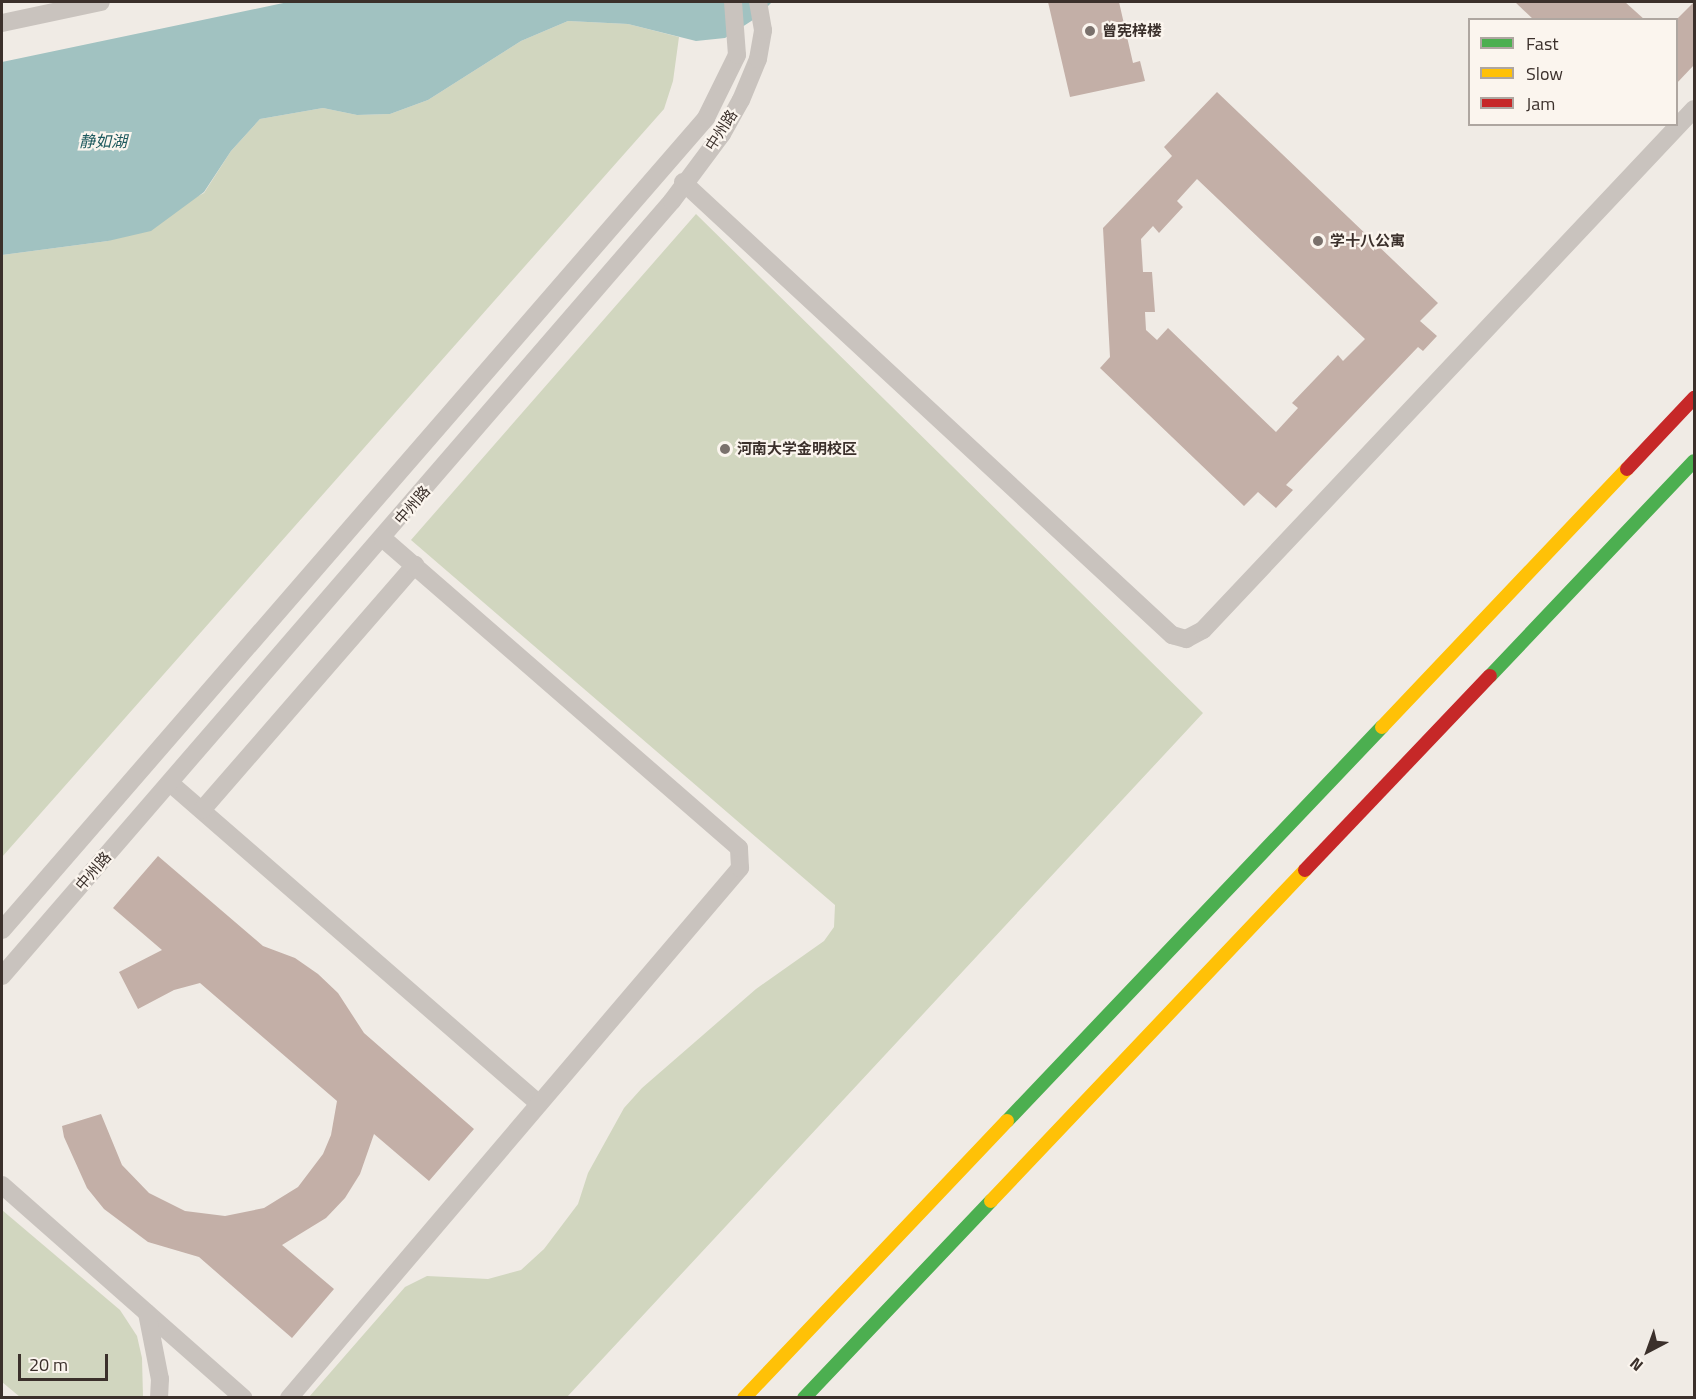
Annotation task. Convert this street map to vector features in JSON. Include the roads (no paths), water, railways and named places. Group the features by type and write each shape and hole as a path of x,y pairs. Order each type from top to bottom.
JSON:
{"main road":[{"path":"744,1398 1695,398"},
{"path":"804,1398 1695,461"}],"lane":[{"path":"2,23 101,2"},
{"name":"中州路","path":"2,930 664,170 706,118 733,65 738,42 733,2"},
{"name":"中州路","path":"3,970 170,783 672,201 683,182 722,134 741,99 758,59 763,30 758,2"},
{"path":"683,182 1172,635 1186,639 1203,630 1695,109"},
{"path":"289,1398 740,868 739,848 383,538"},
{"path":"202,810 415,565"},
{"path":"170,783 539,1104"},
{"path":"2,1185 244,1398"},
{"path":"147,1313 160,1379 159,1398"}],"water":[{"name":"静如湖","path":"288,2 772,2 756,18 725,38 696,41 628,24 568,21 521,41 428,100 390,114 357,115 323,108 260,119 231,151 204,192 151,231 108,241 2,255 2,62"}],"place":[{"name":"曾宪梓楼","path":"1090,31"},
{"name":"学十八公寓","path":"1318,241"},
{"name":"河南大学金明校区","path":"725,449"}]}
